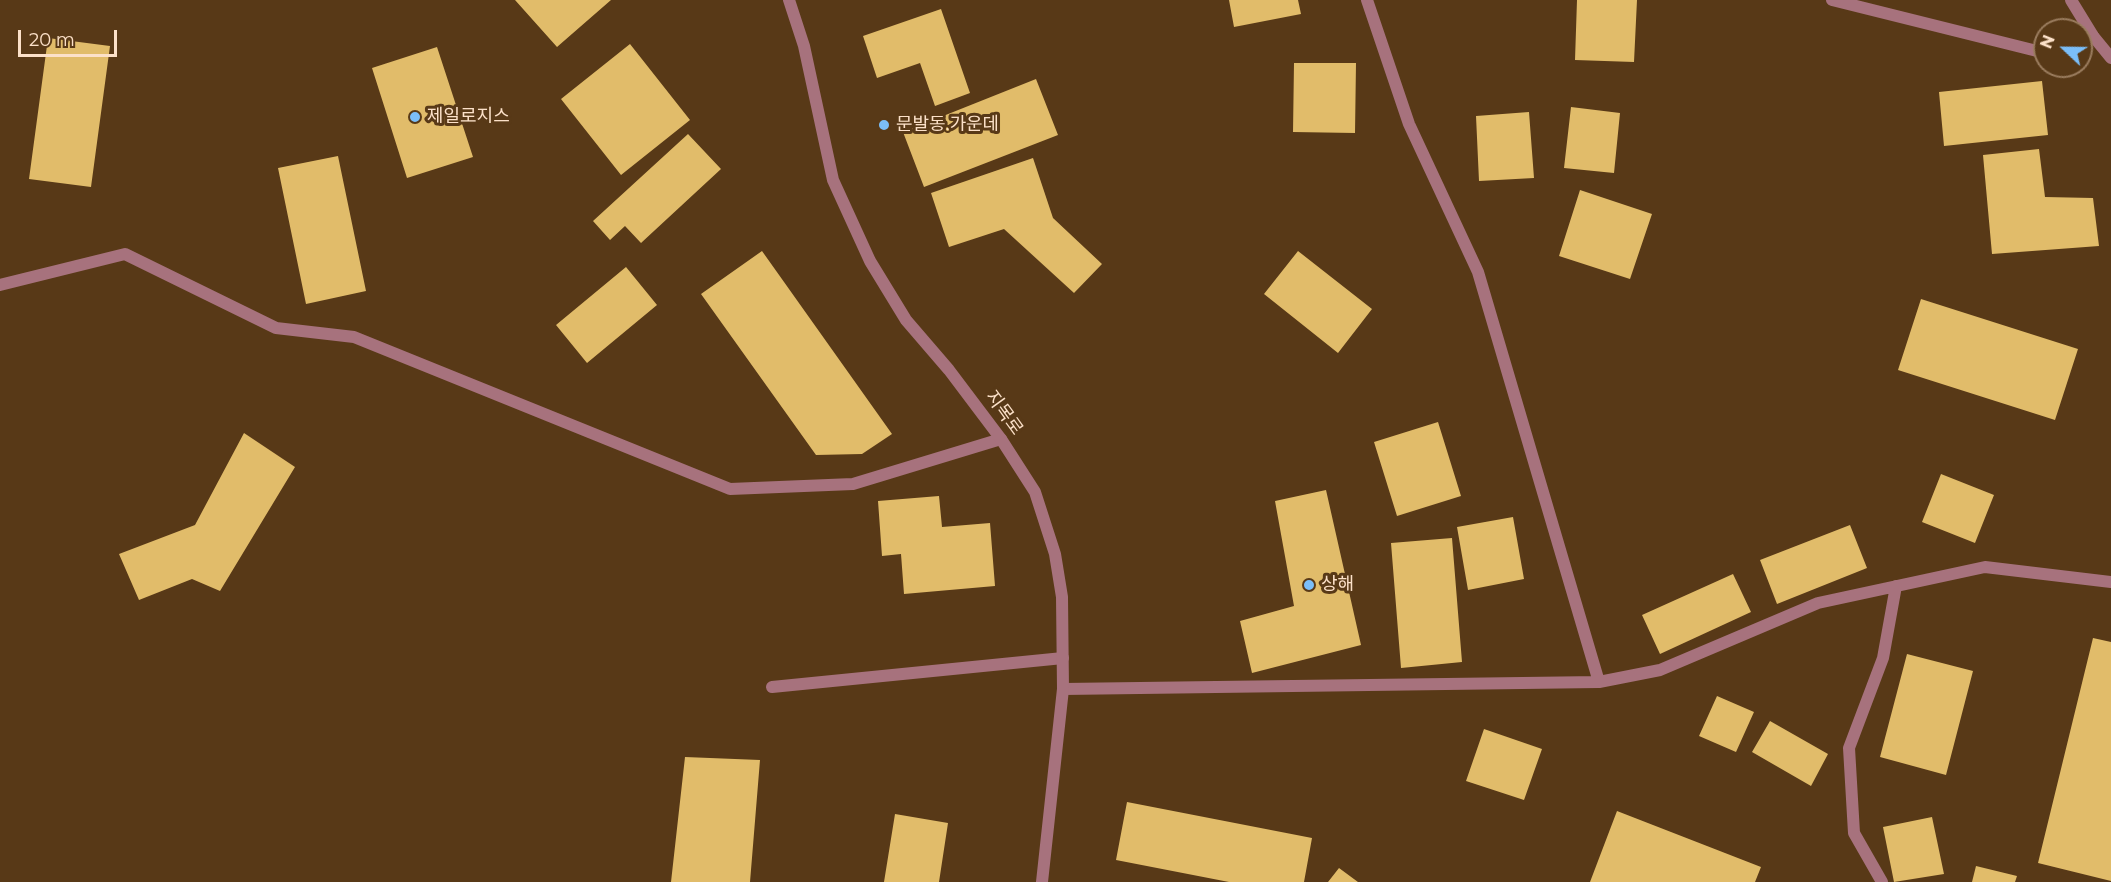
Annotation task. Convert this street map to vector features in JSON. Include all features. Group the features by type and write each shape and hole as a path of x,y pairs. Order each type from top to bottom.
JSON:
{"street":[{"name":"지목로","path":"789,0 804,46 833,180 870,261 906,320 949,370 1001,439 1035,492 1055,554 1062,597 1063,688 1042,882"},
{"path":"1367,0 1409,124 1478,272 1599,682"},
{"path":"1832,0 2033,50"},
{"path":"2071,0 2079,18"},
{"path":"2093,43 2111,58"},
{"path":"0,285 125,254 276,328 354,337 730,489 854,484 1001,439"},
{"path":"1063,688 1599,682 1660,670 1818,603 1985,567 2111,582"},
{"path":"1882,882 1854,833 1849,748 1883,658 1896,586"},
{"path":"772,687 1063,658"}],"building":[{"path":"515,0 611,0 557,47"},
{"path":"1229,0 1298,0 1301,14 1234,27"},
{"path":"1577,0 1637,0 1634,62 1575,60"},
{"path":"941,9 970,93 935,106 920,63 877,78 863,36"},
{"path":"48,38 110,46 91,187 29,179"},
{"path":"630,44 690,120 621,175 561,99"},
{"path":"437,47 473,157 407,178 372,68"},
{"path":"1294,63 1356,63 1355,133 1293,132"},
{"path":"1036,79 1058,135 924,187 903,132"},
{"path":"2042,81 2048,135 1944,146 1939,92"},
{"path":"1571,107 1620,113 1614,173 1564,168"},
{"path":"1529,112 1534,178 1479,181 1476,116"},
{"path":"688,134 721,169 641,243 625,226 610,240 593,221"},
{"path":"2039,149 2045,197 2093,198 2099,246 1992,254 1983,155"},
{"path":"338,156 366,291 306,304 278,168"},
{"path":"1033,158 1053,218 1102,264 1074,293 1004,229 949,247 931,193"},
{"path":"1580,190 1652,214 1630,279 1559,256"},
{"path":"762,251 892,434 862,454 816,455 701,294"},
{"path":"1298,251 1372,309 1338,353 1264,294"},
{"path":"626,267 657,305 587,363 556,325"},
{"path":"1921,299 2078,349 2055,420 1898,370"},
{"path":"1438,422 1461,496 1397,516 1374,442"},
{"path":"244,433 295,467 220,591 192,579 139,600 119,554 195,525"},
{"path":"1941,474 1994,495 1975,543 1922,522"},
{"path":"1326,490 1361,645 1252,673 1240,621 1294,606 1275,501"},
{"path":"939,496 942,527 990,523 995,586 904,594 901,554 882,556 878,501"},
{"path":"1513,517 1524,579 1468,590 1457,527"},
{"path":"1850,525 1867,568 1777,604 1760,560"},
{"path":"1452,538 1462,662 1401,668 1391,543"},
{"path":"1733,574 1751,612 1660,654 1642,615"},
{"path":"2093,638 2111,642 2111,881 2038,863"},
{"path":"1907,654 1973,671 1946,775 1880,757"},
{"path":"1717,696 1754,712 1736,752 1699,736"},
{"path":"1770,721 1828,754 1811,786 1752,752"},
{"path":"1484,729 1542,749 1524,800 1466,781"},
{"path":"685,757 760,760 750,882 671,882"},
{"path":"1127,802 1312,838 1304,882 1229,882 1116,860"},
{"path":"1617,811 1761,867 1755,882 1590,882"},
{"path":"895,814 948,823 939,882 884,882"},
{"path":"1932,817 1944,874 1894,882 1883,827"},
{"path":"1976,866 2017,876 2015,882 1972,882"},
{"path":"1339,868 1358,882 1328,882"}],"place":[{"name":"제일로지스","path":"415,117"},
{"name":"문발동.가운데","path":"884,125"},
{"name":"상해","path":"1309,585"}]}
